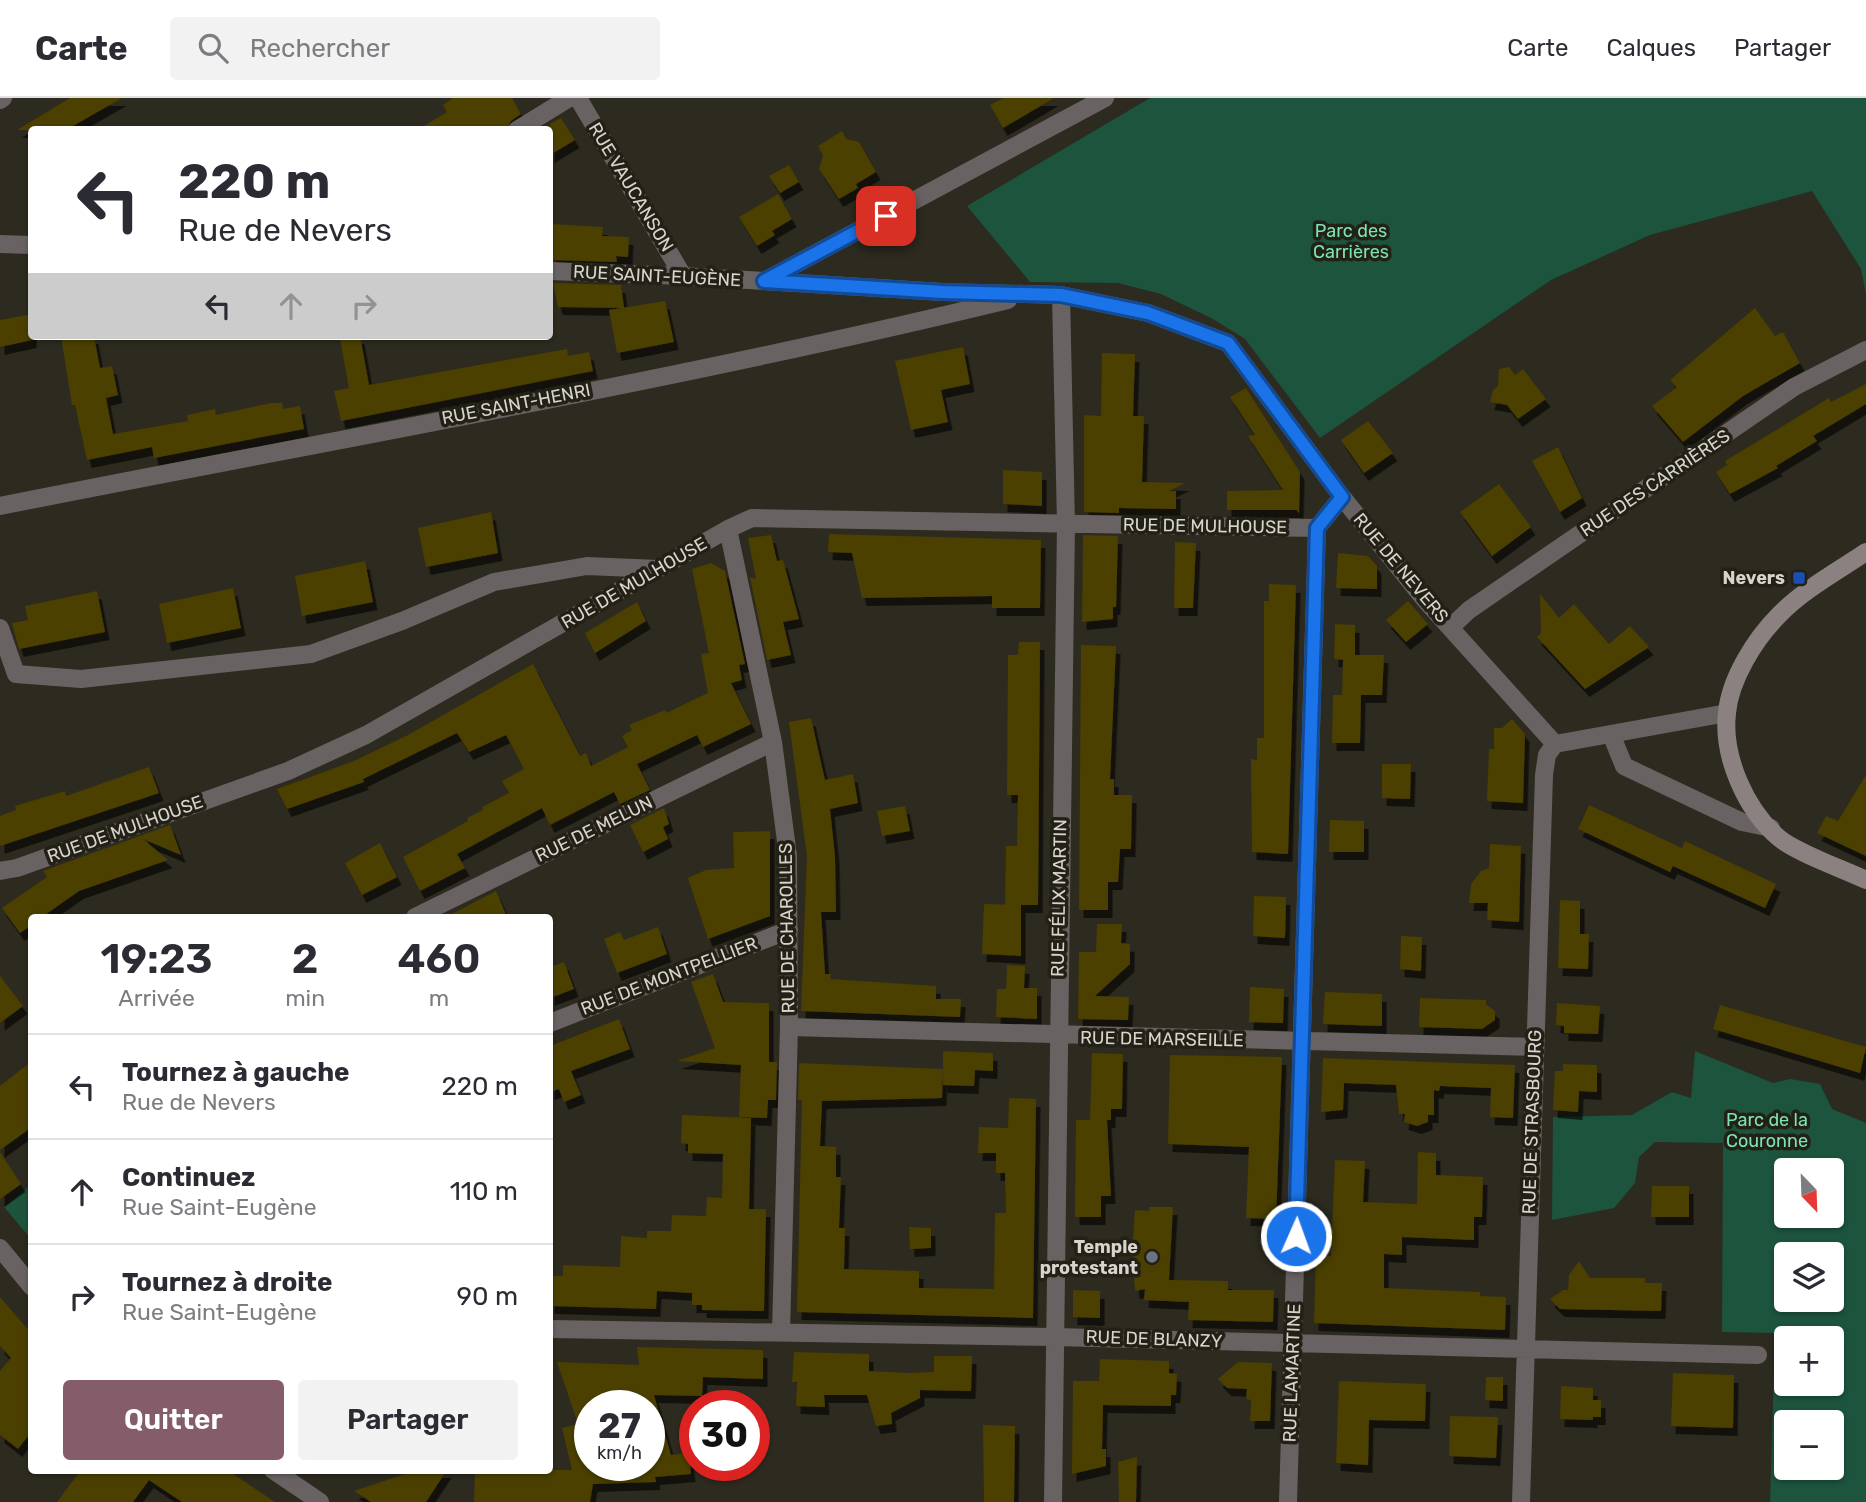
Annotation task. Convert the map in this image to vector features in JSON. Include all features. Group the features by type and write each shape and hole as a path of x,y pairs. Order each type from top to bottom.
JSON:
{"main road":[{"path":"1866,552 1780,614 1758,640 1742,667 1727,713 1732,765 1752,805 1775,833 1866,880"}],"street":[{"path":"524,126 569,98"},
{"name":"RUE VAUCANSON","path":"578,98 683,276"},
{"name":"RUE SAINT-EUGÈNE","path":"764,281 1105,98"},
{"path":"0,244 28,245"},
{"name":"RUE SAINT-EUGÈNE","path":"553,271 1061,295"},
{"name":"RUE SAINT-HENRI","path":"0,506 711,366 888,329 1030,295"},
{"name":"RUE DE NEVERS","path":"1061,295 1148,313 1228,343 1342,497 1426,601 1555,744"},
{"name":"RUE FÉLIX MARTIN","path":"1053,1502 1057,1036 1066,524 1061,295"},
{"name":"RUE DES CARRIÈRES","path":"1451,627 1480,603 1794,387 1866,350"},
{"path":"1317,528 1342,497"},
{"name":"RUE DE MULHOUSE","path":"0,871 30,864 300,766 366,735 728,529 752,518 1317,528"},
{"name":"RUE LAMARTINE","path":"1288,1502 1317,528"},
{"name":"RUE DE CHAROLLES","path":"728,529 774,742 788,856 789,1027 781,1332"},
{"path":"0,628 16,674 81,679 311,654 402,621 494,582 587,566 660,569"},
{"path":"1555,744 1727,713"},
{"path":"1611,734 1624,766 1742,822 1775,833"},
{"name":"RUE DE MELUN","path":"421,914 774,742"},
{"name":"RUE DE STRASBOURG","path":"1521,1502 1544,775 1547,755 1555,744"},
{"name":"RUE DE MONTPELLIER","path":"553,1022 789,930"},
{"name":"RUE DE MARSEILLE","path":"789,1027 1535,1047"},
{"path":"0,1248 28,1282"},
{"name":"RUE DE BLANZY","path":"553,1329 1055,1337 1758,1355"},
{"path":"279,1474 320,1502"}],"green space":[{"name":"Parc des Carrières","path":"1150,98 1866,98 1866,294 1861,269 1812,191 1650,235 1551,280 1320,438 1245,339 1213,319 1161,294 1118,283 1030,282 967,206"},
{"name":"Parc de la Couronne","path":"1695,1051 1773,1083 1790,1079 1820,1084 1832,1109 1866,1123 1866,1502 1770,1502 1774,1367 1774,1396 1844,1396 1844,1326 1774,1326 1774,1333 1722,1332 1723,1143 1655,1142 1639,1157 1635,1183 1614,1208 1552,1220 1553,1117 1632,1115 1672,1092 1691,1098"},
{"path":"28,1187 28,1235 4,1207"}],"building":[{"path":"70,98 122,98 73,126 28,126 28,130 17,130"},
{"path":"453,98 512,98 521,114 508,126 424,126 447,112 443,105"},
{"path":"1003,98 1054,98 1003,128 990,105"},
{"path":"561,118 575,140 553,153 553,126 550,124"},
{"path":"842,131 846,139 859,142 876,172 856,184 858,188 839,199 819,169 823,155 818,146"},
{"path":"789,165 799,182 780,193 769,176"},
{"path":"778,194 792,219 772,231 775,235 757,246 739,217"},
{"path":"553,224 603,227 602,236 629,237 628,257 616,256 617,262 553,260"},
{"path":"553,283 621,285 624,308 558,307"},
{"path":"665,301 674,342 617,353 609,310"},
{"path":"1755,308 1775,336 1783,332 1800,363 1743,396 1683,442 1652,406 1677,387 1670,380"},
{"path":"28,315 28,340 32,340 0,347 0,320"},
{"path":"62,340 95,340 100,368 112,366 118,395 106,398 113,434 188,421 187,415 215,409 216,415 271,403 282,403 283,409 300,406 304,429 154,458 152,447 87,460 75,405 72,405"},
{"path":"340,340 361,340 369,385 567,349 568,356 589,352 593,371 341,421 334,391 349,388"},
{"path":"963,347 970,384 941,390 948,422 911,430 895,361"},
{"path":"1102,353 1135,354 1133,416 1144,416 1142,482 1185,483 1169,491 1176,491 1176,509 1119,508 1119,513 1084,512 1084,415 1101,416"},
{"path":"1509,367 1515,375 1523,369 1546,399 1518,419 1507,405 1490,402 1493,390 1498,386 1499,369"},
{"path":"1866,384 1866,404 1813,436 1817,441 1776,466 1778,468 1730,494 1716,472 1727,465 1725,461 1829,398 1831,402"},
{"path":"1246,388 1300,472 1299,514 1297,510 1227,510 1227,491 1283,490 1248,436 1255,435 1230,397"},
{"path":"1368,421 1393,453 1364,473 1341,440"},
{"path":"1558,447 1582,498 1560,512 1532,461"},
{"path":"1003,470 1042,472 1042,506 1003,504"},
{"path":"1499,484 1531,527 1492,556 1460,512"},
{"path":"491,512 498,553 426,567 418,528"},
{"path":"829,534 1041,540 1040,608 992,608 992,596 862,598 852,553 828,552"},
{"path":"771,535 777,561 783,560 799,619 783,622 791,655 767,660 750,577 756,579 748,538"},
{"path":"1083,535 1118,536 1116,607 1113,607 1113,619 1082,622"},
{"path":"1175,542 1196,543 1193,608 1174,608"},
{"path":"1338,553 1368,556 1377,566 1377,589 1336,588"},
{"path":"365,561 373,602 302,616 295,576"},
{"path":"711,563 725,571 745,664 739,665 742,680 731,683 751,724 703,747 697,735 637,764 650,790 620,804 614,792 550,825 542,808 457,854 465,868 420,891 403,857 468,821 467,818 483,810 482,807 509,793 502,781 524,769 506,735 469,752 457,733 363,779 364,782 287,809 277,789 354,761 408,735 533,664 580,756 586,753 591,766 628,747 622,736 632,730 629,725 665,710 666,713 708,693 701,654 709,653 692,569"},
{"path":"1269,584 1296,585 1288,854 1252,852 1251,759 1257,760 1257,738 1264,738 1264,601 1269,601"},
{"path":"233,588 241,628 167,643 159,604"},
{"path":"97,591 105,632 19,649 12,623 28,620 25,606"},
{"path":"1540,594 1559,618 1574,604 1609,644 1630,626 1649,647 1585,689 1537,637 1541,633"},
{"path":"1408,601 1428,624 1406,642 1386,620"},
{"path":"637,602 646,621 595,653 585,633"},
{"path":"1335,624 1355,625 1355,655 1384,655 1382,695 1361,695 1360,743 1332,743 1333,695 1342,695 1343,660 1334,659"},
{"path":"1019,642 1040,642 1038,905 1005,905 1006,846 1017,846 1018,795 1007,795 1008,655 1018,655"},
{"path":"1081,645 1116,646 1110,779 1114,779 1114,795 1132,795 1131,849 1120,849 1118,882 1108,882 1108,910 1079,910"},
{"path":"811,718 825,780 853,774 858,803 830,809 835,856 836,912 821,912 825,974 831,974 830,979 936,986 936,999 961,999 960,1017 801,1011 807,856 789,722"},
{"path":"1512,719 1525,734 1523,803 1487,801 1489,749 1494,749 1494,728 1502,728"},
{"path":"1382,764 1411,764 1410,799 1382,798"},
{"path":"149,767 159,793 0,846 0,816 16,810 15,806 65,791 66,796"},
{"path":"1866,775 1866,856 1817,833 1826,816 1838,821"},
{"path":"1589,805 1682,848 1685,841 1776,884 1765,908 1673,866 1670,872 1578,829"},
{"path":"905,806 910,831 882,836 877,811"},
{"path":"664,808 669,824 663,827 668,839 643,852 630,825"},
{"path":"1330,820 1364,821 1364,852 1329,852"},
{"path":"170,825 181,855 143,839 168,860 79,891 46,914 28,914 28,928 20,933 2,908 47,877 43,871"},
{"path":"770,831 770,916 708,939 688,878 706,870 734,868 733,832"},
{"path":"380,843 397,877 362,895 345,863"},
{"path":"1490,844 1521,846 1519,922 1487,920 1488,903 1469,903 1471,884 1481,871 1489,868"},
{"path":"496,891 506,914 452,914"},
{"path":"1254,896 1286,897 1285,938 1253,936"},
{"path":"1560,900 1580,901 1580,934 1589,934 1588,969 1558,968"},
{"path":"984,904 1021,905 1021,956 982,954"},
{"path":"1097,924 1122,924 1121,943 1130,944 1130,964 1095,996 1129,997 1128,1020 1078,1019 1079,952 1096,952"},
{"path":"658,927 667,954 617,973 604,939 620,932 624,940"},
{"path":"1401,936 1422,937 1421,971 1400,969"},
{"path":"564,962 574,989 553,997 553,966"},
{"path":"1007,965 1025,966 1024,988 1037,988 1037,1019 996,1017 997,989 1006,989"},
{"path":"713,974 723,1002 769,1003 769,1062 777,1062 776,1100 768,1100 767,1118 739,1117 741,1065 677,1061 715,1048 691,982"},
{"path":"0,976 23,1006 0,1023"},
{"path":"1250,987 1284,989 1283,1023 1249,1022"},
{"path":"1325,992 1382,994 1382,1026 1323,1024"},
{"path":"1420,998 1486,1000 1486,1004 1495,1011 1495,1020 1482,1029 1419,1027"},
{"path":"1557,1003 1600,1006 1598,1034 1564,1033 1564,1026 1556,1025"},
{"path":"1720,1005 1866,1047 1860,1073 1713,1029"},
{"path":"619,1019 630,1049 571,1071 581,1095 564,1102 559,1089 553,1091 553,1045"},
{"path":"943,1051 993,1053 993,1071 975,1070 974,1086 943,1085"},
{"path":"1092,1053 1123,1054 1122,1109 1111,1109 1111,1120 1107,1120 1111,1196 1101,1196 1101,1217 1075,1217 1076,1120 1090,1120"},
{"path":"1170,1055 1282,1057 1276,1219 1246,1218 1249,1147 1168,1144"},
{"path":"1323,1058 1515,1065 1513,1118 1490,1117 1491,1088 1440,1086 1439,1091 1434,1090 1434,1115 1428,1115 1428,1122 1417,1126 1404,1122 1405,1114 1399,1114 1396,1085 1344,1083 1343,1110 1321,1112"},
{"path":"799,1063 943,1069 942,1098 822,1101 820,1146 836,1147 836,1177 841,1177 839,1228 845,1228 844,1269 919,1271 919,1288 994,1289 995,1213 1006,1213 1005,1173 996,1173 996,1153 978,1153 979,1127 1008,1128 1009,1098 1036,1099 1033,1318 797,1312 802,1100 798,1100"},
{"path":"28,1064 28,1130 0,1150 0,1086"},
{"path":"1563,1064 1597,1065 1597,1092 1579,1091 1578,1112 1553,1110 1555,1071 1563,1071"},
{"path":"682,1115 751,1118 749,1209 766,1209 764,1311 702,1310 702,1305 692,1305 692,1293 657,1291 656,1309 553,1306 553,1276 563,1276 563,1265 620,1267 621,1236 647,1238 647,1231 671,1231 672,1215 706,1216 707,1197 722,1198 723,1154 688,1153 688,1144 681,1143"},
{"path":"0,1152 21,1184 0,1199"},
{"path":"1418,1152 1436,1153 1436,1175 1483,1177 1482,1217 1474,1217 1474,1240 1402,1237 1402,1255 1384,1254 1384,1288 1480,1292 1480,1296 1506,1297 1505,1330 1314,1323 1316,1255 1331,1256 1335,1160 1365,1161 1363,1202 1417,1204"},
{"path":"1652,1186 1689,1186 1689,1217 1651,1217"},
{"path":"1149,1207 1173,1207 1169,1280 1228,1281 1228,1290 1274,1290 1273,1322 1188,1320 1189,1302 1144,1300 1145,1289 1135,1291 1132,1251 1135,1210 1149,1211"},
{"path":"909,1227 931,1228 931,1248 910,1249"},
{"path":"1579,1261 1590,1278 1645,1278 1645,1283 1662,1283 1661,1311 1560,1309 1550,1299 1563,1290 1568,1290 1569,1275"},
{"path":"1073,1290 1100,1291 1100,1318 1073,1317"},
{"path":"0,1297 28,1329 28,1436 18,1449 0,1435 0,1371 11,1358 0,1346"},
{"path":"637,1347 763,1350 763,1379 703,1377 702,1390 679,1390 679,1396 665,1395 665,1390 574,1390 574,1412 557,1362 639,1365"},
{"path":"794,1352 869,1354 869,1371 909,1373 934,1372 934,1356 972,1356 971,1391 920,1390 920,1398 891,1413 892,1424 876,1426 867,1395 824,1395 825,1407 796,1406 797,1382 792,1382"},
{"path":"1100,1359 1169,1361 1169,1373 1177,1374 1176,1395 1171,1395 1171,1406 1103,1405 1102,1449 1106,1449 1106,1466 1072,1474 1073,1381 1099,1381"},
{"path":"1238,1362 1272,1363 1270,1421 1250,1421 1251,1400 1246,1399 1247,1389 1227,1388 1218,1379"},
{"path":"1673,1373 1734,1375 1733,1428 1671,1426"},
{"path":"1486,1377 1503,1377 1503,1401 1485,1400"},
{"path":"1339,1381 1426,1384 1425,1421 1369,1420 1368,1465 1336,1463"},
{"path":"1561,1386 1593,1388 1593,1400 1601,1400 1601,1417 1593,1417 1593,1420 1560,1419"},
{"path":"1450,1416 1498,1417 1496,1458 1449,1456"},
{"path":"574,1425 574,1481 656,1482 593,1484 590,1502 474,1502 475,1474 553,1474 553,1470 572,1470 562,1428"},
{"path":"983,1425 1015,1426 1014,1502 984,1502"},
{"path":"665,1434 671,1455 679,1454 679,1475 665,1476"},
{"path":"1137,1457 1136,1502 1119,1502 1118,1462"},
{"path":"78,1474 233,1474 275,1502 182,1502 149,1480 133,1502 57,1502"},
{"path":"405,1474 444,1474 426,1502 371,1502 354,1491"}],"place":[{"name":"Nevers","path":"1799,578"},
{"name":"Temple protestant","path":"1152,1257"}],"route":[{"path":"886,216 764,281 943,292 1061,295 1148,313 1228,343 1342,497 1317,528 1296,1236"}]}
